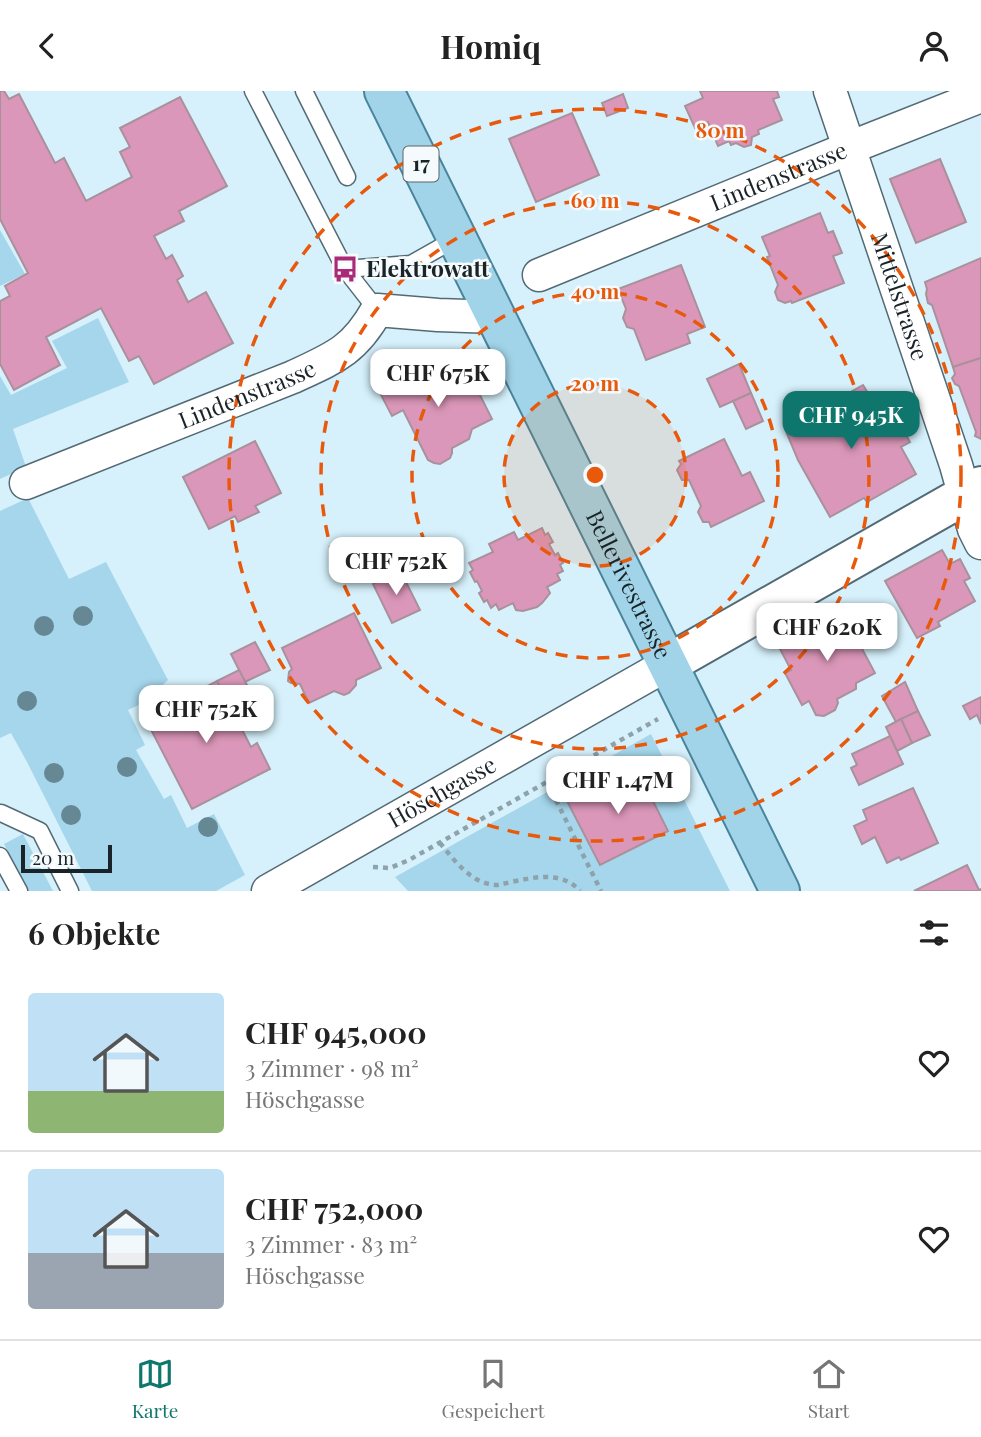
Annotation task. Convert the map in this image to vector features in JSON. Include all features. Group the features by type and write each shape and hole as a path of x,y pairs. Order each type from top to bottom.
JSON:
{"main road":[{"name":"Bellerivestrasse","path":"384,91 780,891"},
{"name":"Höschgasse","path":"668,664 973,491"}],"street":[{"name":"Mittelstrasse","path":"830,91 948,441 973,491 974,529 981,544"},
{"name":"Lindenstrasse","path":"540,275 981,96"},
{"name":"Lindenstrasse","path":"26,484 334,358 363,333 377,310"},
{"path":"377,310 496,317"},
{"name":"Höschgasse","path":"268,891 668,664"}],"lane":[{"path":"253,91 345,269 377,310"},
{"path":"304,91 347,177"},
{"path":"345,269 411,264 457,238"},
{"path":"0,822 0,812 40,831 70,891"},
{"path":"0,856 19,891"}],"path":[{"path":"369,866 390,869 408,860 658,719"},
{"path":"547,782 600,891"},
{"path":"440,842 457,863 477,881 487,885 554,876 566,880 580,891"}],"shaded area":[{"path":"0,230 25,274 0,286"},
{"path":"98,318 129,382 13,429 26,467 0,479 0,376 11,395 67,368 52,341"},
{"path":"28,498 69,579 106,562 168,680 145,702 128,710 145,745 136,750 164,799 171,795 187,828 214,814 245,875 216,891 92,891 11,733 0,738 0,511"},
{"path":"651,734 730,891 408,891 395,877"},
{"path":"23,834 53,891 28,891 4,844"}],"building":[{"path":"0,91 4,91 9,99 19,94 55,163 64,158 86,201 132,177 120,152 130,147 120,128 180,97 227,186 179,211 184,221 154,236 166,259 172,255 183,276 177,280 188,302 206,292 233,343 154,384 139,356 129,361 101,308 46,337 60,365 14,390 0,364 0,301 10,296 5,286 28,273 0,219"},
{"path":"700,91 777,91 779,97 773,99 782,120 758,130 759,134 752,137 751,145 731,145 729,141 718,146 708,122 695,128 685,106 703,98"},
{"path":"623,94 628,108 607,116 602,103"},
{"path":"572,113 599,175 536,202 509,139"},
{"path":"940,159 966,222 916,243 890,179"},
{"path":"820,213 828,233 833,231 842,253 833,256 844,283 792,303 778,300 775,292 778,285 762,237"},
{"path":"981,258 981,358 953,367 932,305 928,303 925,282"},
{"path":"681,265 705,327 687,334 690,343 646,360 634,329 627,327 623,318 626,309 618,289"},
{"path":"981,358 981,439 975,436 976,432 959,386 952,378 955,374 953,367"},
{"path":"434,363 441,378 465,365 492,419 472,429 469,439 452,448 450,458 440,464 428,460 403,410 392,416 379,391"},
{"path":"739,364 751,393 720,407 707,379"},
{"path":"863,385 876,406 881,403 896,429 901,426 910,442 901,447 916,474 867,502 864,498 830,517 798,460 785,429"},
{"path":"751,393 763,421 746,429 733,401"},
{"path":"724,439 742,476 750,472 764,501 711,527 709,522 703,522 698,512 701,506 689,480 682,480 677,470 681,464 679,461"},
{"path":"255,441 281,493 255,506 259,512 238,522 235,516 209,529 183,477"},
{"path":"542,528 553,542 549,544 555,555 558,553 563,563 560,565 563,571 557,574 560,580 547,587 550,593 537,607 516,610 513,603 499,610 496,604 491,608 479,593 482,591 470,572 473,570 469,563 493,552 489,544 514,532 518,540"},
{"path":"942,550 950,564 960,559 970,578 964,581 975,601 938,622 940,626 917,638 885,581"},
{"path":"400,570 420,610 392,623 373,584"},
{"path":"850,609 867,642 860,645 875,673 856,683 856,689 837,699 835,710 824,716 816,715 809,701 802,705 785,673 791,670 779,647"},
{"path":"354,613 381,668 356,680 356,685 349,693 344,695 334,691 309,703 300,684 288,681 292,669 282,648"},
{"path":"255,642 270,670 245,682 231,654"},
{"path":"239,670 254,698 231,710 217,681"},
{"path":"217,681 251,747 257,743 270,769 192,809 145,718"},
{"path":"905,682 918,711 896,722 882,696"},
{"path":"981,697 981,724 977,715 970,719 963,706"},
{"path":"918,711 930,735 912,743 901,719"},
{"path":"901,719 912,743 897,751 886,727"},
{"path":"890,736 903,764 859,785 851,768 857,765 852,754"},
{"path":"636,767 668,831 600,865 567,801"},
{"path":"913,788 938,843 901,860 899,857 887,863 875,837 862,844 854,826 867,820 863,810"},
{"path":"967,865 981,891 914,891"}],"place":[{"name":"Elektrowatt","path":"345,269"}]}
